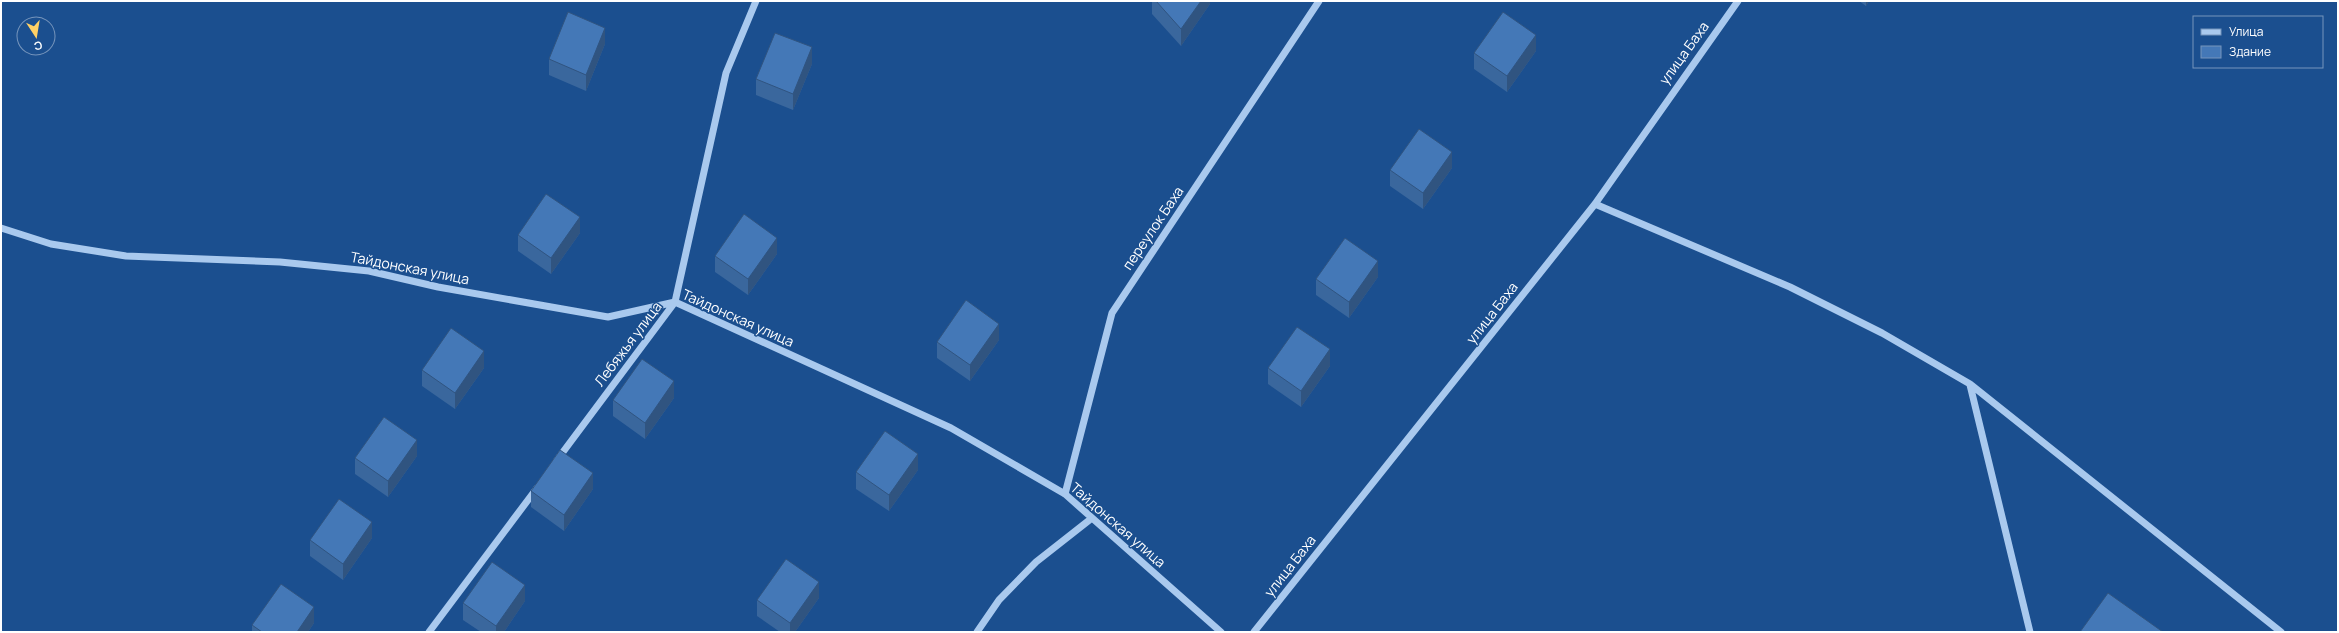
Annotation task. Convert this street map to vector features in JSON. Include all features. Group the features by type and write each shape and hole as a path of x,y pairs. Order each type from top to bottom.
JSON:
{"street":[{"name":"Лебяжья улица","path":"552,467 675,302 726,73 756,1"},
{"name":"переулок Баха","path":"1065,494 1112,314 1319,1"},
{"name":"улица Баха","path":"1254,632 1595,204 1738,1"},
{"path":"1595,204 1790,287 1882,333 1970,384 2281,632"},
{"name":"Тайдонская улица","path":"1,228 51,244 126,256 280,262 368,271 438,287 608,317 675,302 951,428 1065,494 1221,632"},
{"path":"1970,384 2030,632"},
{"path":"429,632 542,480"},
{"path":"977,632 1000,600 1036,562 1092,518"}],"building":[{"path":"1156,1 1201,1 1181,29"},
{"path":"568,12 605,28 586,75 549,59"},
{"path":"1503,12 1536,35 1507,76 1474,53"},
{"path":"775,33 812,47 793,94 756,79"},
{"path":"1419,129 1452,152 1423,193 1390,170"},
{"path":"546,194 580,217 551,258 518,235"},
{"path":"744,214 777,238 748,279 715,256"},
{"path":"1345,238 1378,261 1349,302 1316,279"},
{"path":"966,300 999,324 970,365 937,342"},
{"path":"1297,327 1330,349 1301,391 1268,368"},
{"path":"451,328 484,351 455,393 422,370"},
{"path":"642,359 674,381 645,423 613,400"},
{"path":"384,417 417,440 388,481 355,458"},
{"path":"885,431 918,454 889,495 856,472"},
{"path":"560,450 593,473 564,515 531,491"},
{"path":"339,499 372,522 343,564 310,540"},
{"path":"786,559 819,582 790,623 757,600"},
{"path":"492,562 525,585 496,626 463,603"},
{"path":"281,584 314,607 297,632 262,632 252,625"},
{"path":"2108,593 2163,632 2080,632"}]}
